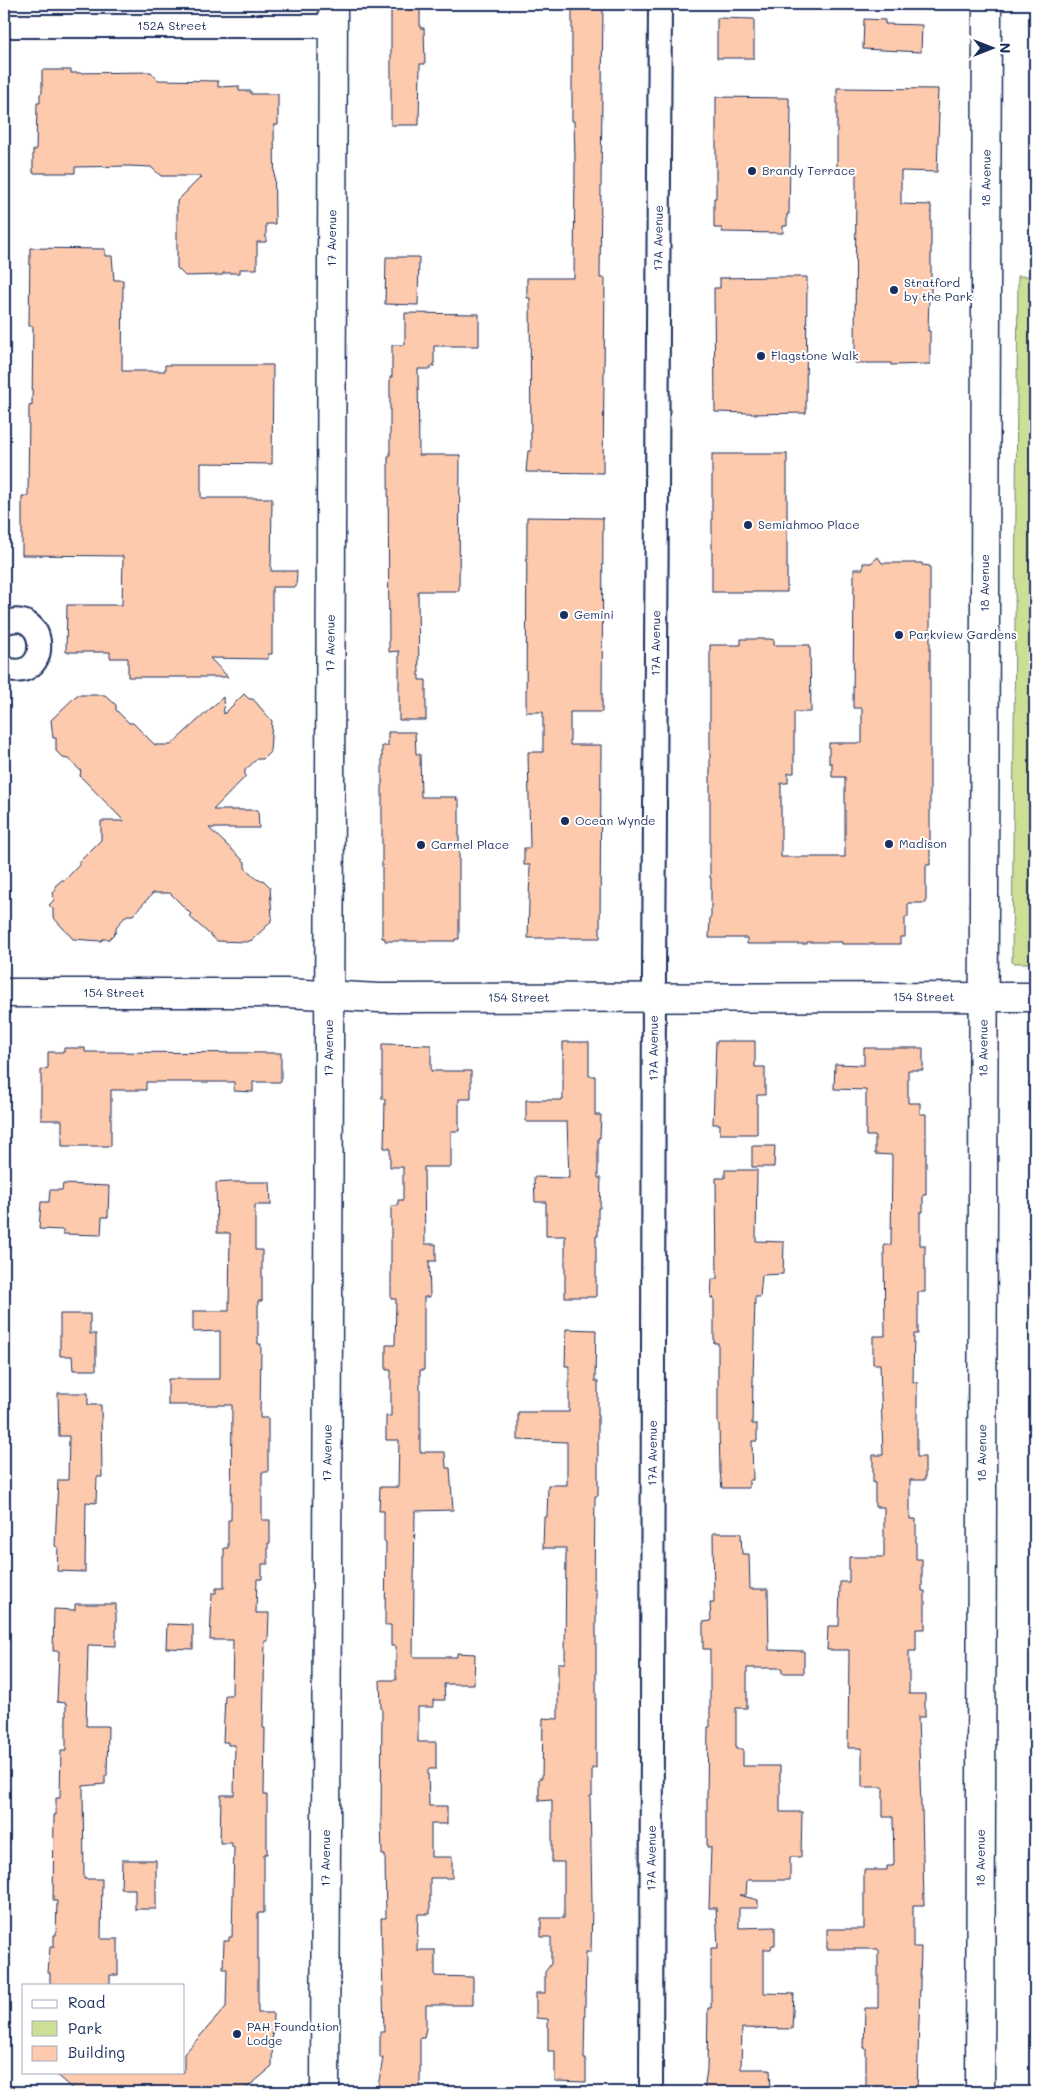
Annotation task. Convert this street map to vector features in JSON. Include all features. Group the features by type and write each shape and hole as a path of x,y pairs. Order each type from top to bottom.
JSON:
{"street":[{"name":"17A Avenue","path":"651,2092 654,997 660,4"},
{"name":"18 Avenue","path":"980,2092 987,4"},
{"name":"152A Street","path":"11,26 333,15"},
{"name":"17 Avenue","path":"325,2092 333,15"},
{"path":"4,623 13,620 29,624 39,636 40,644 36,661 29,667 13,671 4,668"},
{"name":"154 Street","path":"4,993 286,993 379,998 1035,997"}],"green space":[{"path":"1018,276 1035,276 1035,963 1012,963"}],"building":[{"path":"391,4 420,4 420,28 424,28 425,64 420,64 419,125 391,125"},
{"path":"572,4 603,4 600,278 605,278 603,473 526,472 528,451 531,451 530,298 527,298 527,278 574,278 575,162 574,121 572,121"},
{"path":"717,18 754,19 754,58 717,58"},
{"path":"864,19 885,20 885,24 922,25 921,52 863,49"},
{"path":"42,70 71,70 71,73 151,72 158,80 218,81 218,87 239,86 239,91 251,91 251,94 278,94 278,125 274,125 275,224 266,224 266,242 257,242 257,269 240,269 240,273 223,273 223,275 185,276 177,268 177,201 202,176 161,176 151,167 129,166 75,167 75,173 33,173 33,150 36,150 37,103 40,103 40,94 42,93"},
{"path":"837,88 938,89 937,172 901,171 901,204 931,205 931,297 929,297 928,331 930,331 930,364 891,365 891,363 855,363 856,172 837,172"},
{"name":"Brandy Terrace","path":"716,97 789,98 789,107 791,107 789,214 787,214 787,226 783,226 783,233 722,232 722,228 714,228 714,198 716,198"},
{"path":"30,248 105,249 105,256 112,256 114,280 123,280 122,371 165,371 165,365 273,365 272,464 201,463 201,498 272,498 271,571 297,571 296,587 272,587 272,654 268,654 268,659 210,658 228,677 128,677 128,658 110,658 110,652 66,652 67,605 122,605 123,556 22,555 22,496 28,496 29,405 32,406 33,326 29,326"},
{"path":"386,257 419,257 418,305 385,304"},
{"name":"Flagstone Walk","path":"807,277 806,413 751,414 715,412 714,288 720,288 720,278"},
{"path":"405,313 479,314 479,346 434,346 434,366 431,366 431,369 418,369 419,455 460,455 459,591 418,591 419,680 426,680 426,720 399,720 399,651 389,652 388,457 390,457 390,377 392,377 392,345 405,345"},
{"name":"Semiahmoo Place","path":"712,454 787,454 787,592 712,592"},
{"path":"527,517 603,518 602,712 570,712 570,745 601,745 600,938 528,938 530,865 524,865 524,848 530,848 528,752 543,752 543,712 526,712"},
{"path":"878,557 882,563 922,563 922,565 930,566 930,865 926,865 926,903 908,903 908,917 905,917 905,937 900,937 900,944 807,942 807,944 747,944 747,938 709,938 711,917 710,645 741,645 741,639 770,639 774,640 774,645 810,645 811,712 794,712 794,773 788,773 788,783 781,783 781,857 845,857 845,777 832,777 832,763 829,763 829,743 862,743 862,708 853,708 854,569 863,569 863,563 871,563"},
{"path":"244,694 249,699 253,699 272,721 270,752 263,759 257,759 245,770 245,777 213,810 258,810 259,828 209,828 245,862 245,868 258,880 263,880 270,887 272,917 270,923 252,940 247,942 217,941 189,916 191,914 170,893 153,893 133,915 127,915 116,927 116,932 109,939 101,941 73,939 53,917 53,909 49,905 54,900 55,886 62,880 65,880 79,865 79,862 101,840 101,821 124,821 80,776 81,771 56,751 56,738 53,738 51,720 77,695 105,695 116,705 116,710 129,723 133,723 155,745 171,745 223,697 224,714"},
{"name":"Carmel Place","path":"388,732 415,732 416,754 420,754 421,797 457,797 456,800 459,800 459,939 455,939 455,941 385,941 385,938 382,938 382,746 388,746"},
{"path":"716,1041 755,1041 755,1067 765,1067 765,1095 757,1095 757,1134 720,1134 720,1124 713,1124"},
{"path":"563,1042 589,1042 589,1076 595,1076 595,1115 601,1115 600,1138 598,1138 598,1178 601,1178 598,1236 596,1236 596,1297 565,1297 565,1236 546,1236 546,1202 535,1202 534,1177 569,1178 567,1122 526,1122 526,1100 563,1100"},
{"path":"382,1044 431,1045 431,1071 471,1071 471,1099 459,1099 459,1131 451,1131 451,1167 424,1167 425,1244 436,1244 436,1261 429,1261 430,1297 424,1297 424,1370 420,1370 420,1452 445,1452 446,1468 450,1468 453,1510 415,1511 413,1657 457,1657 457,1653 475,1654 474,1684 444,1684 445,1700 433,1700 433,1707 418,1707 418,1742 436,1742 436,1769 428,1769 429,1806 447,1806 447,1824 431,1824 431,1857 452,1857 452,1878 430,1878 430,1914 418,1914 417,1950 435,1950 435,1976 473,1977 473,2005 426,2005 426,2028 424,2038 420,2038 420,2092 377,2092 383,2058 380,2058 380,2032 384,2032 381,1918 386,1918 385,1855 382,1855 381,1822 382,1708 380,1680 396,1680 396,1646 391,1646 391,1625 385,1625 386,1542 384,1542 384,1511 379,1511 380,1487 398,1487 399,1440 386,1440 386,1416 391,1416 391,1370 386,1370 386,1345 395,1345 396,1299 391,1299 391,1206 398,1206 398,1200 403,1200 403,1167 390,1167 390,1148 384,1148 385,1099 382,1099"},
{"path":"64,1048 85,1048 85,1052 281,1053 281,1082 253,1082 253,1092 234,1091 234,1082 146,1082 146,1090 111,1090 111,1146 62,1146 62,1120 41,1120 41,1070 48,1068 48,1052 64,1052"},
{"path":"864,1048 923,1048 923,1070 908,1070 908,1103 920,1103 920,1114 926,1114 926,1195 923,1195 923,1212 920,1212 920,1245 925,1245 925,1292 918,1292 918,1334 914,1334 913,1382 917,1382 917,1457 925,1457 925,1480 910,1480 910,1519 916,1519 916,1559 922,1559 922,1591 925,1591 925,1629 916,1629 916,1651 909,1651 909,1694 925,1694 925,1717 918,1717 924,1905 913,1905 913,1947 921,1947 917,2092 866,2092 865,2008 878,2008 878,1949 827,1949 827,1929 864,1929 864,1870 887,1870 887,1866 893,1866 894,1862 893,1817 883,1817 883,1787 862,1787 862,1748 848,1748 849,1650 827,1650 828,1626 839,1626 840,1582 849,1582 849,1557 884,1557 884,1507 875,1507 875,1483 873,1483 873,1455 883,1455 880,1364 873,1364 873,1336 885,1336 884,1245 891,1245 892,1155 875,1154 875,1136 866,1136 866,1090 834,1089 835,1064 864,1065"},
{"path":"752,1146 775,1146 774,1167 752,1167"},
{"path":"725,1170 757,1170 756,1241 784,1242 783,1274 762,1275 760,1297 755,1297 752,1424 757,1424 757,1441 752,1441 753,1480 749,1480 749,1488 722,1488 720,1472 718,1343 714,1343 714,1298 711,1298 712,1279 717,1279 716,1178 725,1178"},
{"path":"270,1182 271,1205 255,1205 255,1250 262,1250 262,1301 258,1301 258,1344 261,1344 260,1418 268,1418 268,1472 262,1472 262,1520 270,1520 268,1564 262,1564 262,1579 257,1579 256,1613 269,1613 268,1641 265,1641 263,1728 265,1728 264,1795 267,1795 267,1854 264,1854 264,1913 258,1913 258,2013 273,2013 272,2067 242,2092 76,2092 55,2074 185,2074 185,2053 226,2007 227,1969 223,1969 224,1941 229,1941 229,1937 232,1937 234,1847 232,1847 232,1843 220,1843 221,1795 234,1795 235,1745 228,1745 228,1742 223,1742 225,1695 232,1695 233,1640 210,1640 212,1593 216,1593 216,1588 224,1588 224,1548 228,1548 228,1520 231,1520 232,1405 168,1405 168,1379 220,1379 220,1331 193,1332 193,1311 229,1311 230,1233 217,1233 216,1183"},
{"path":"63,1184 109,1186 108,1217 102,1217 101,1235 63,1234 63,1230 39,1229 41,1202 49,1202 50,1190 62,1190"},
{"path":"60,1314 90,1314 90,1334 96,1334 96,1370 73,1370 72,1356 60,1356"},
{"path":"566,1329 596,1330 595,1381 598,1381 598,1496 595,1496 594,1590 596,1590 596,1768 592,1768 592,1796 590,1796 592,1904 591,1952 586,1952 584,2059 586,2059 586,2082 555,2081 555,2051 548,2051 548,2019 536,2018 536,1993 545,1993 545,1972 551,1964 551,1937 541,1937 541,1918 564,1918 564,1862 552,1862 552,1800 539,1801 539,1778 542,1778 543,1718 558,1719 558,1663 565,1663 566,1548 543,1548 544,1517 547,1517 548,1485 567,1485 567,1442 518,1440 518,1412 569,1412 569,1366 565,1366"},
{"path":"58,1393 88,1393 88,1405 101,1405 102,1477 97,1477 96,1503 86,1502 85,1572 57,1571 58,1547 55,1546 58,1480 68,1480 69,1436 59,1436"},
{"path":"713,1533 741,1533 742,1554 749,1554 750,1589 768,1589 769,1650 804,1651 804,1673 782,1673 782,1668 747,1668 747,1708 736,1708 736,1749 743,1749 743,1766 780,1766 780,1812 802,1812 801,1857 790,1857 790,1880 747,1880 746,1895 739,1895 758,1900 758,1908 739,1908 739,1928 775,1927 775,1945 772,1945 771,1949 764,1949 764,1993 794,1994 792,2029 742,2028 741,2069 770,2069 771,2092 704,2091 707,2069 708,2008 711,2008 711,1948 718,1948 716,1908 709,1908 711,1847 707,1847 710,1649 703,1649 703,1622 711,1621 710,1603 714,1603"},
{"path":"75,1604 116,1604 116,1646 88,1645 86,1726 108,1726 107,1776 105,1776 105,1784 83,1786 84,1879 102,1879 101,1939 118,1939 118,1975 110,1975 110,1984 50,1984 50,1973 48,1973 50,1947 54,1947 54,1935 56,1935 57,1901 53,1901 54,1815 56,1815 56,1798 60,1798 61,1751 66,1751 66,1703 57,1702 59,1651 53,1651 54,1609 75,1610"},
{"path":"167,1624 193,1625 193,1649 166,1648"},
{"path":"122,1860 156,1860 156,1909 135,1909 135,1889 121,1889"}],"place":[{"name":"Brandy Terrace","path":"752,171"},
{"name":"Stratford by the Park","path":"894,290"},
{"name":"Flagstone Walk","path":"761,356"},
{"name":"Semiahmoo Place","path":"748,525"},
{"name":"Gemini","path":"564,615"},
{"name":"Parkview Gardens","path":"899,635"},
{"name":"Ocean Wynde","path":"565,821"},
{"name":"Madison","path":"889,844"},
{"name":"Carmel Place","path":"421,845"},
{"name":"PAH Foundation Lodge","path":"237,2034"}]}
